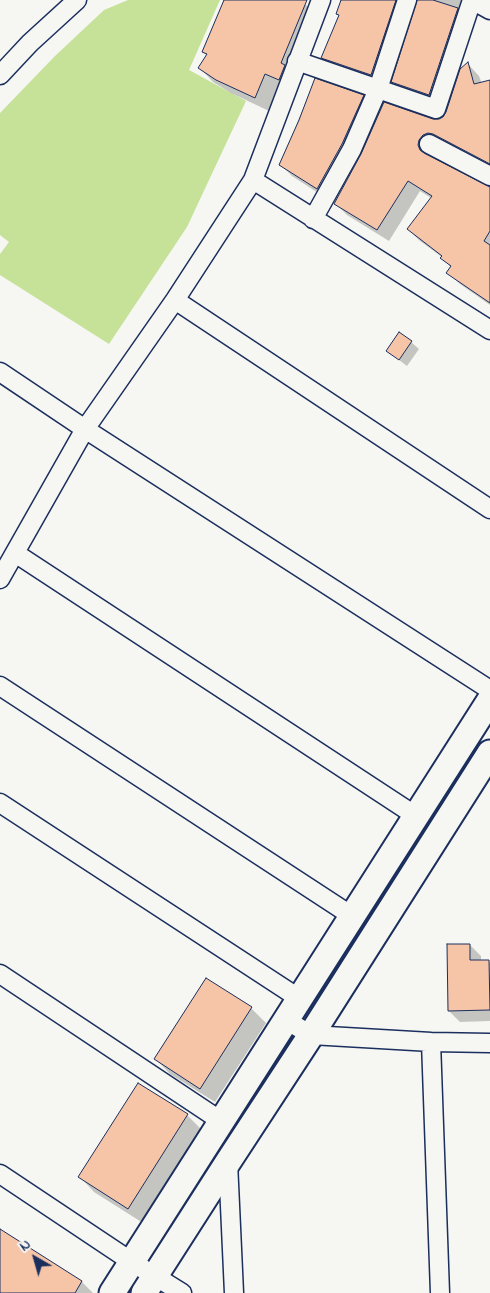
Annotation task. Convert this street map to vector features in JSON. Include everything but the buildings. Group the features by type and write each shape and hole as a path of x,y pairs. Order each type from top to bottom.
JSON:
{"main road":[{"path":"112,1293 490,700"},
{"path":"149,1285 490,752"}],"street":[{"path":"0,75 30,43 77,0"},
{"path":"0,579 85,429 175,300 253,180 321,0"},
{"path":"313,219 352,149 378,89 407,0"},
{"path":"297,61 436,109 472,0 490,10"},
{"path":"429,144 490,176"},
{"path":"253,180 313,219 489,326"},
{"path":"175,300 490,509"},
{"path":"0,372 85,429 490,690"},
{"path":"15,553 416,816"},
{"path":"0,686 352,916"},
{"path":"0,803 300,999"},
{"path":"0,974 221,1121"},
{"path":"286,1020 310,1036 490,1043"},
{"path":"431,1042 440,1293"},
{"path":"228,1162 234,1293"},
{"path":"0,1174 132,1262 149,1285 182,1293"}],"green space":[{"path":"128,0 220,0 189,70 246,101 187,227 109,344 0,275 0,254 9,242 0,235 0,113 55,56 104,10"}]}
